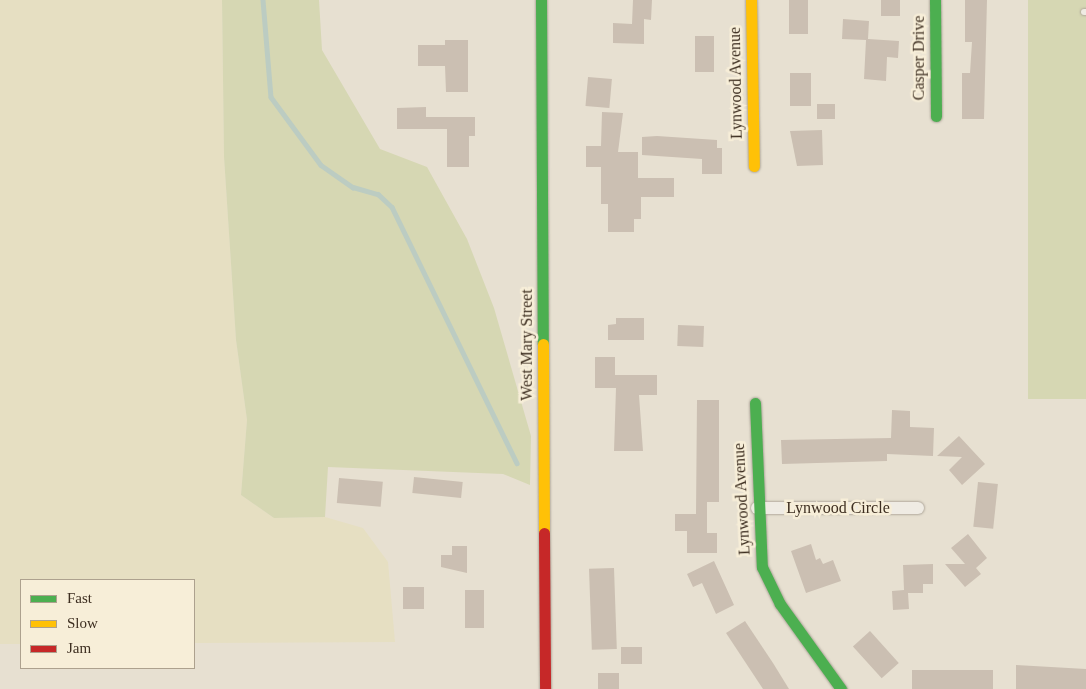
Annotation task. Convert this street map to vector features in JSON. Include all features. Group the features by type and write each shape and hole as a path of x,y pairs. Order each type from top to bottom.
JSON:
{"main road":[{"name":"West Mary Street","path":"541,0 545,689"},
{"name":"Lynwood Avenue","path":"751,0 754,166"},
{"name":"Casper Drive","path":"935,0 936,116"},
{"name":"Lynwood Avenue","path":"755,403 757,508 762,567 780,604 841,689"}],"street":[{"name":"Lynwood Circle","path":"757,508 918,508"}],"shaded area":[{"path":"0,0 222,0 224,157 236,340 247,420 241,495 274,518 325,517 363,528 388,562 395,642 195,643 195,579 20,579 20,644 0,644"}],"green space":[{"path":"222,0 319,0 322,50 380,149 427,167 467,239 494,308 531,436 530,485 503,474 328,467 325,517 274,518 241,495 247,420 236,340 224,157"},
{"path":"1028,0 1086,0 1086,399 1028,399"}],"building":[{"path":"633,0 652,0 651,20 644,19 644,44 613,43 613,23 632,24"},
{"path":"789,0 808,0 808,34 789,34"},
{"path":"881,0 900,0 900,16 881,16"},
{"path":"965,0 987,0 984,119 962,119 962,73 970,73 972,42 965,42"},
{"path":"843,19 869,21 868,39 899,41 898,58 887,57 886,81 864,79 866,40 842,39"},
{"path":"695,36 714,36 714,72 695,72"},
{"path":"445,40 468,40 468,92 446,92 445,66 418,66 418,45 445,45"},
{"path":"790,73 811,73 811,106 790,106"},
{"path":"588,77 612,79 609,108 585,106"},
{"path":"817,104 835,104 835,119 817,119"},
{"path":"426,107 426,117 475,117 475,136 469,136 469,167 447,167 447,129 397,129 397,108"},
{"path":"602,112 623,113 618,152 638,152 638,178 674,178 674,197 641,197 641,219 634,219 634,232 608,232 608,204 601,204 601,167 586,167 586,146 601,146"},
{"path":"822,130 823,165 797,166 790,131"},
{"path":"657,136 717,140 717,148 722,148 722,174 702,174 702,159 642,155 642,137"},
{"path":"616,318 644,318 644,340 608,340 608,325 616,324"},
{"path":"678,325 704,326 703,347 677,346"},
{"path":"595,357 615,357 615,375 657,375 657,395 639,395 643,451 614,451 616,388 595,388"},
{"path":"697,400 719,400 719,502 707,502 707,533 717,533 717,553 687,553 687,531 675,531 675,514 696,514"},
{"path":"892,410 910,411 910,427 934,428 933,456 887,454 887,461 782,464 781,440 891,438"},
{"path":"959,436 985,464 962,485 949,470 962,457 937,456"},
{"path":"414,477 463,482 461,498 412,493"},
{"path":"339,478 383,482 381,507 337,503"},
{"path":"978,482 998,484 993,529 973,527"},
{"path":"968,534 987,558 976,568 981,574 965,587 945,564 965,564 951,548"},
{"path":"811,544 816,560 820,558 823,564 833,560 841,581 806,593 791,551"},
{"path":"452,546 467,546 467,573 441,567 441,555 452,555"},
{"path":"714,561 734,605 716,614 702,583 693,587 687,574"},
{"path":"933,564 933,584 923,584 923,593 908,593 909,609 893,610 892,591 904,590 903,565"},
{"path":"614,568 617,649 592,650 589,569"},
{"path":"403,587 424,587 424,609 403,609"},
{"path":"465,590 484,590 484,628 465,628"},
{"path":"745,621 789,689 763,689 726,633"},
{"path":"870,631 899,663 882,678 853,646"},
{"path":"621,647 642,647 642,664 621,664"},
{"path":"1016,665 1086,669 1086,689 1016,689"},
{"path":"912,670 993,670 993,689 912,689"},
{"path":"598,673 619,673 619,689 598,689"}],"waterway":[{"path":"263,0 271,97 321,165 353,187 378,194 392,207 517,463"}],"traffic: fast":[{"path":"541,0 543,344"},
{"path":"935,0 936,116"},
{"path":"755,403 762,567 780,604 841,689"}],"traffic: slow":[{"path":"751,0 754,166"},
{"path":"543,344 544,533"}],"traffic: jam":[{"path":"544,533 545,689"}]}
